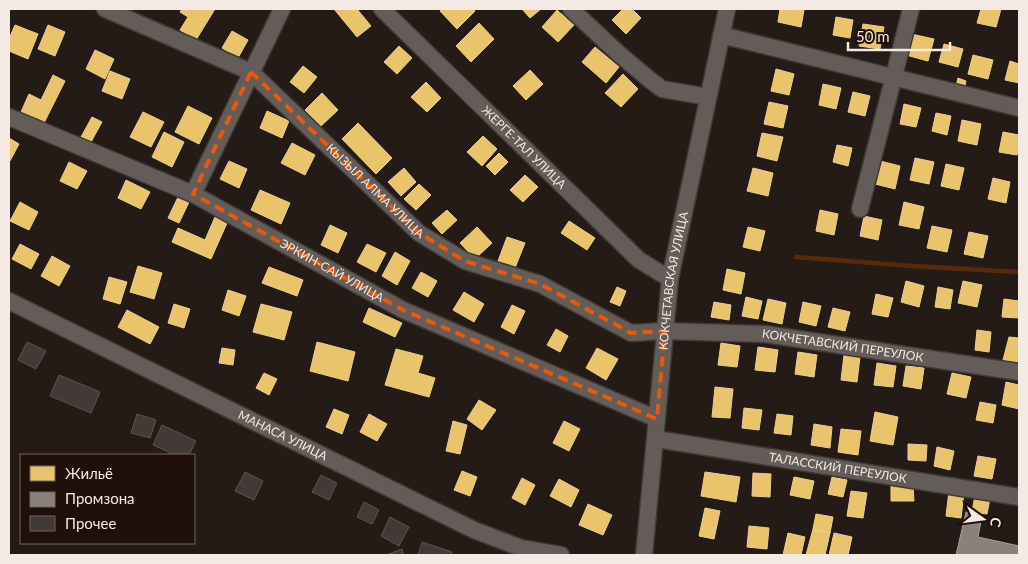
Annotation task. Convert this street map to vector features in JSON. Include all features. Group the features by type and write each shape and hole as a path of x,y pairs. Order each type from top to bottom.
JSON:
{"street":[{"name":"КЫЗЫЛ АЛМА УЛИЦА","path":"105,9 251,72 419,233 465,261 540,284 631,333 665,330"},
{"path":"194,194 282,9"},
{"name":"ЖЕРГЕ-ТАЛ УЛИЦА","path":"382,9 639,260 670,279"},
{"path":"571,9 618,54 662,89 708,96"},
{"name":"КОКЧЕТАВСКАЯ УЛИЦА","path":"644,555 670,279 727,9"},
{"path":"860,209 911,9"},
{"path":"721,35 1019,108"},
{"name":"ЭРКИН-САЙ УЛИЦА","path":"9,117 194,194 403,310 657,418"},
{"name":"МАНАСА УЛИЦА","path":"9,302 474,530 521,548 561,555"},
{"name":"КОКЧЕТАВСКИЙ ПЕРЕУЛОК","path":"665,330 765,334 1019,372"},
{"name":"ТАЛАССКИЙ ПЕРЕУЛОК","path":"656,439 1019,497"}],"highlighted area":[{"path":"251,72 419,233 465,261 540,284 631,333 665,331 657,419 403,310 193,194"}],"building: Жильё":[{"path":"182,9 215,9 196,40 180,30 188,17 180,12"},
{"path":"334,9 357,9 371,26 357,37"},
{"path":"443,9 473,9 475,11 457,29 440,11"},
{"path":"522,9 541,9 530,18"},
{"path":"623,9 632,9 641,18 626,34 612,20"},
{"path":"780,9 804,10 801,27 778,22"},
{"path":"981,9 1001,9 996,27 977,23"},
{"path":"557,10 574,25 558,42 542,27"},
{"path":"836,17 853,20 850,38 833,35"},
{"path":"479,23 494,39 471,62 456,46"},
{"path":"863,24 884,27 880,49 859,46"},
{"path":"15,25 38,34 28,59 9,51 9,39"},
{"path":"48,25 65,32 55,56 38,49"},
{"path":"232,31 248,40 238,58 222,48"},
{"path":"911,34 934,39 928,61 906,55"},
{"path":"944,44 963,49 958,67 939,62"},
{"path":"399,46 412,58 397,74 384,62"},
{"path":"595,47 619,67 606,83 582,62"},
{"path":"95,50 114,59 105,79 86,69"},
{"path":"973,55 993,60 988,79 968,74"},
{"path":"1010,61 1019,64 1019,83 1005,80"},
{"path":"303,66 317,77 304,93 290,82"},
{"path":"776,69 794,74 789,95 771,91"},
{"path":"530,70 543,84 526,100 513,86"},
{"path":"110,71 130,79 122,99 102,91"},
{"path":"623,74 638,89 621,107 605,93"},
{"path":"53,75 65,81 44,123 21,112 29,94 41,100"},
{"path":"958,78 966,81 964,89 956,86"},
{"path":"426,82 441,98 427,112 411,97"},
{"path":"823,84 841,88 836,109 819,105"},
{"path":"853,92 870,96 865,116 848,112"},
{"path":"322,93 338,110 321,126 305,110"},
{"path":"769,102 788,106 783,128 764,124"},
{"path":"904,104 921,108 916,127 900,124"},
{"path":"188,106 212,118 199,144 175,132"},
{"path":"267,111 289,121 282,138 260,128"},
{"path":"143,112 164,122 151,147 130,137"},
{"path":"936,113 951,116 947,135 932,131"},
{"path":"92,117 102,122 91,142 81,137"},
{"path":"962,120 981,124 977,145 958,141"},
{"path":"358,123 392,158 376,174 342,139"},
{"path":"164,132 184,142 172,167 152,157"},
{"path":"1003,132 1019,135 1017,155 999,152"},
{"path":"762,133 783,137 777,161 757,156"},
{"path":"483,136 497,149 482,166 467,152"},
{"path":"9,138 19,144 10,161 9,161"},
{"path":"292,143 315,155 305,175 281,163"},
{"path":"837,145 852,148 848,166 833,162"},
{"path":"499,153 508,162 495,175 486,166"},
{"path":"915,158 934,162 929,184 910,180"},
{"path":"229,161 247,169 239,188 220,179"},
{"path":"880,161 900,166 895,189 875,184"},
{"path":"69,162 87,171 77,189 60,181"},
{"path":"946,164 964,168 959,190 941,186"},
{"path":"404,168 416,182 401,196 388,182"},
{"path":"753,168 773,173 768,196 747,191"},
{"path":"525,175 538,187 523,202 510,190"},
{"path":"993,178 1010,182 1006,203 988,199"},
{"path":"126,180 150,192 141,209 118,198"},
{"path":"419,184 431,195 416,210 404,199"},
{"path":"260,190 290,203 281,224 251,210"},
{"path":"179,195 190,200 179,223 168,218"},
{"path":"20,202 38,212 29,230 10,221"},
{"path":"904,202 924,207 919,229 899,225"},
{"path":"447,210 457,220 442,234 432,223"},
{"path":"820,210 838,214 834,235 816,231"},
{"path":"864,216 882,220 878,240 860,236"},
{"path":"215,217 227,223 211,259 172,242 178,228 205,240"},
{"path":"569,221 595,238 587,250 561,233"},
{"path":"330,225 347,233 338,253 321,245"},
{"path":"932,226 952,230 947,252 927,248"},
{"path":"477,227 492,243 475,259 460,243"},
{"path":"748,227 765,231 760,251 743,247"},
{"path":"969,232 988,236 983,258 964,254"},
{"path":"507,237 525,243 515,268 498,261"},
{"path":"20,244 39,254 31,269 12,259"},
{"path":"367,244 386,253 376,272 357,262"},
{"path":"395,252 410,261 397,285 382,276"},
{"path":"52,256 70,266 59,286 41,276"},
{"path":"138,266 162,273 154,299 130,292"},
{"path":"269,267 303,280 297,296 262,283"},
{"path":"727,269 745,273 741,294 723,290"},
{"path":"421,272 437,281 428,297 412,288"},
{"path":"109,277 127,282 120,304 103,299"},
{"path":"906,281 924,286 919,307 901,302"},
{"path":"963,281 982,285 977,307 958,303"},
{"path":"617,287 626,291 620,306 610,302"},
{"path":"938,287 953,290 950,309 935,307"},
{"path":"228,290 246,296 239,316 222,310"},
{"path":"464,292 484,304 474,322 453,310"},
{"path":"876,294 893,298 888,317 872,314"},
{"path":"746,297 762,301 758,319 742,316"},
{"path":"768,299 786,303 782,324 763,320"},
{"path":"1004,299 1019,301 1019,318 1002,317"},
{"path":"714,302 731,305 729,320 711,317"},
{"path":"803,302 821,306 816,326 799,322"},
{"path":"174,304 190,309 184,328 168,323"},
{"path":"261,304 292,312 284,340 253,332"},
{"path":"512,305 525,311 514,334 501,327"},
{"path":"369,308 402,323 395,337 363,322"},
{"path":"833,308 850,312 845,331 828,327"},
{"path":"127,310 159,327 150,344 118,327"},
{"path":"556,329 568,336 560,352 547,345"},
{"path":"977,330 991,332 989,352 975,350"},
{"path":"1009,337 1019,338 1019,362 1003,360"},
{"path":"317,342 355,352 348,381 310,371"},
{"path":"721,343 740,346 737,367 718,365"},
{"path":"758,347 778,350 775,372 755,370"},
{"path":"222,348 235,350 233,365 219,363"},
{"path":"597,348 618,359 606,380 586,368"},
{"path":"396,349 423,356 418,373 435,378 429,397 385,385"},
{"path":"798,352 817,355 814,377 795,374"},
{"path":"844,355 860,357 857,382 841,380"},
{"path":"877,363 896,366 893,387 874,385"},
{"path":"906,366 924,368 921,389 903,386"},
{"path":"264,373 277,379 269,395 256,388"},
{"path":"952,373 971,377 966,398 947,394"},
{"path":"1006,382 1019,385 1019,409 1002,405"},
{"path":"715,387 733,389 730,418 712,417"},
{"path":"479,400 496,410 482,430 467,419"},
{"path":"980,402 996,405 993,423 976,420"},
{"path":"744,408 762,410 759,430 742,428"},
{"path":"334,409 349,415 342,434 326,427"},
{"path":"875,412 898,417 893,445 870,441"},
{"path":"369,414 387,424 377,441 360,432"},
{"path":"777,414 793,416 791,435 774,433"},
{"path":"453,421 467,425 460,454 446,451"},
{"path":"564,421 580,429 569,451 553,443"},
{"path":"814,424 832,427 830,448 811,445"},
{"path":"841,429 861,431 858,455 838,452"},
{"path":"908,444 927,445 926,461 908,460"},
{"path":"937,447 954,451 950,470 934,466"},
{"path":"978,456 996,459 992,479 974,476"},
{"path":"462,471 477,477 470,496 454,490"},
{"path":"705,472 740,477 736,502 701,496"},
{"path":"753,473 771,474 770,497 752,496"},
{"path":"794,477 814,481 810,499 790,495"},
{"path":"832,477 847,480 843,497 828,494"},
{"path":"522,478 535,485 525,505 512,498"},
{"path":"559,479 579,490 571,507 550,496"},
{"path":"891,485 913,485 914,501 891,501"},
{"path":"851,491 867,493 863,518 847,516"},
{"path":"949,491 964,493 961,518 946,516"},
{"path":"975,495 990,498 987,514 972,512"},
{"path":"588,504 612,515 603,535 579,525"},
{"path":"705,508 720,511 714,539 699,536"},
{"path":"816,514 833,517 830,533 813,529"},
{"path":"749,526 769,528 767,549 747,547"},
{"path":"813,529 830,533 825,555 806,555"},
{"path":"788,533 805,537 801,555 783,555"},
{"path":"834,533 852,537 848,555 829,555"}],"building: Промзона":[{"path":"966,512 982,516 978,537 1019,546 1019,555 956,555"}],"building: Прочее":[{"path":"27,342 46,351 36,369 18,360"},
{"path":"59,375 100,392 91,413 50,396"},
{"path":"137,414 156,420 150,438 131,433"},
{"path":"162,425 196,441 190,454 173,454 153,445"},
{"path":"245,472 263,481 254,500 235,491"},
{"path":"321,475 337,483 329,500 312,492"},
{"path":"364,502 379,510 372,524 357,517"},
{"path":"390,517 409,527 399,546 381,536"},
{"path":"422,542 452,552 451,555 418,555"},
{"path":"402,549 404,555 386,555"}],"waterway":[{"path":"796,257 1019,272"}]}
